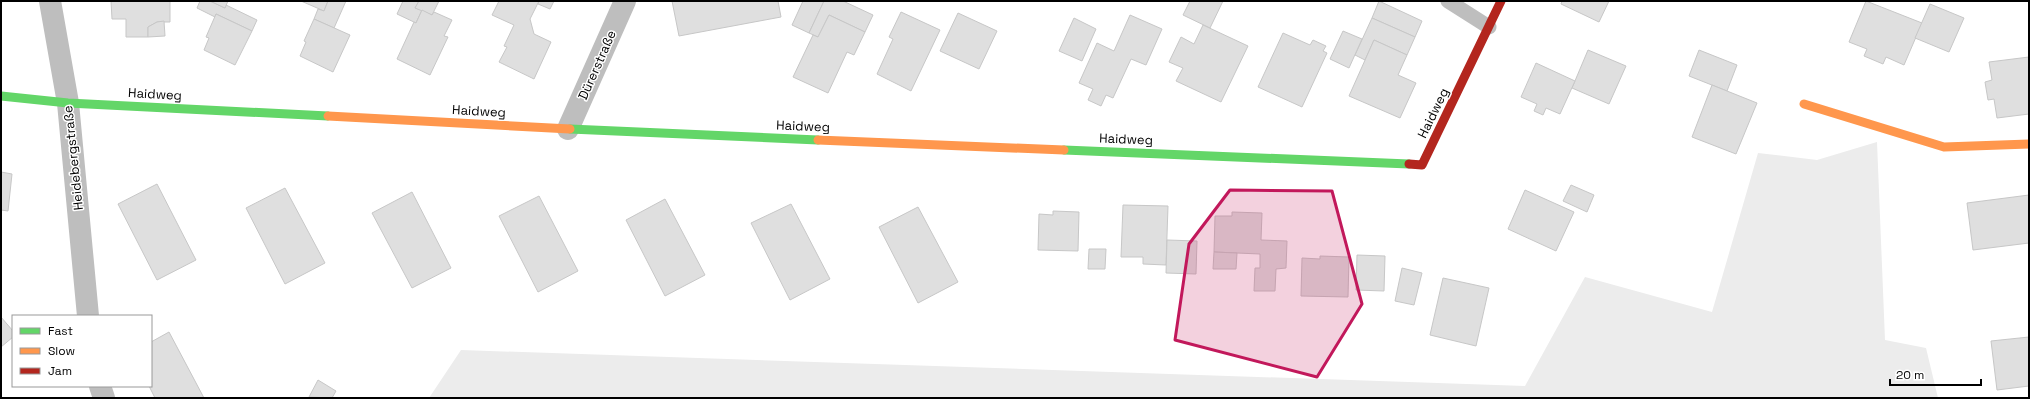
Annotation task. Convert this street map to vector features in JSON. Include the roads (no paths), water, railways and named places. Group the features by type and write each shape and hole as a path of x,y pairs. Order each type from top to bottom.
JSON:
{"street":[{"name":"Heidebergstraße","path":"50,1 68,103 88,315"},
{"name":"Dürerstraße","path":"568,129 625,1"},
{"name":"Haidweg","path":"1,96 68,103 568,129 1422,165 1501,1"},
{"path":"1804,104 1944,147 2029,144"},
{"path":"100,387 104,398"}],"lane":[{"path":"1448,1 1489,27"}]}
